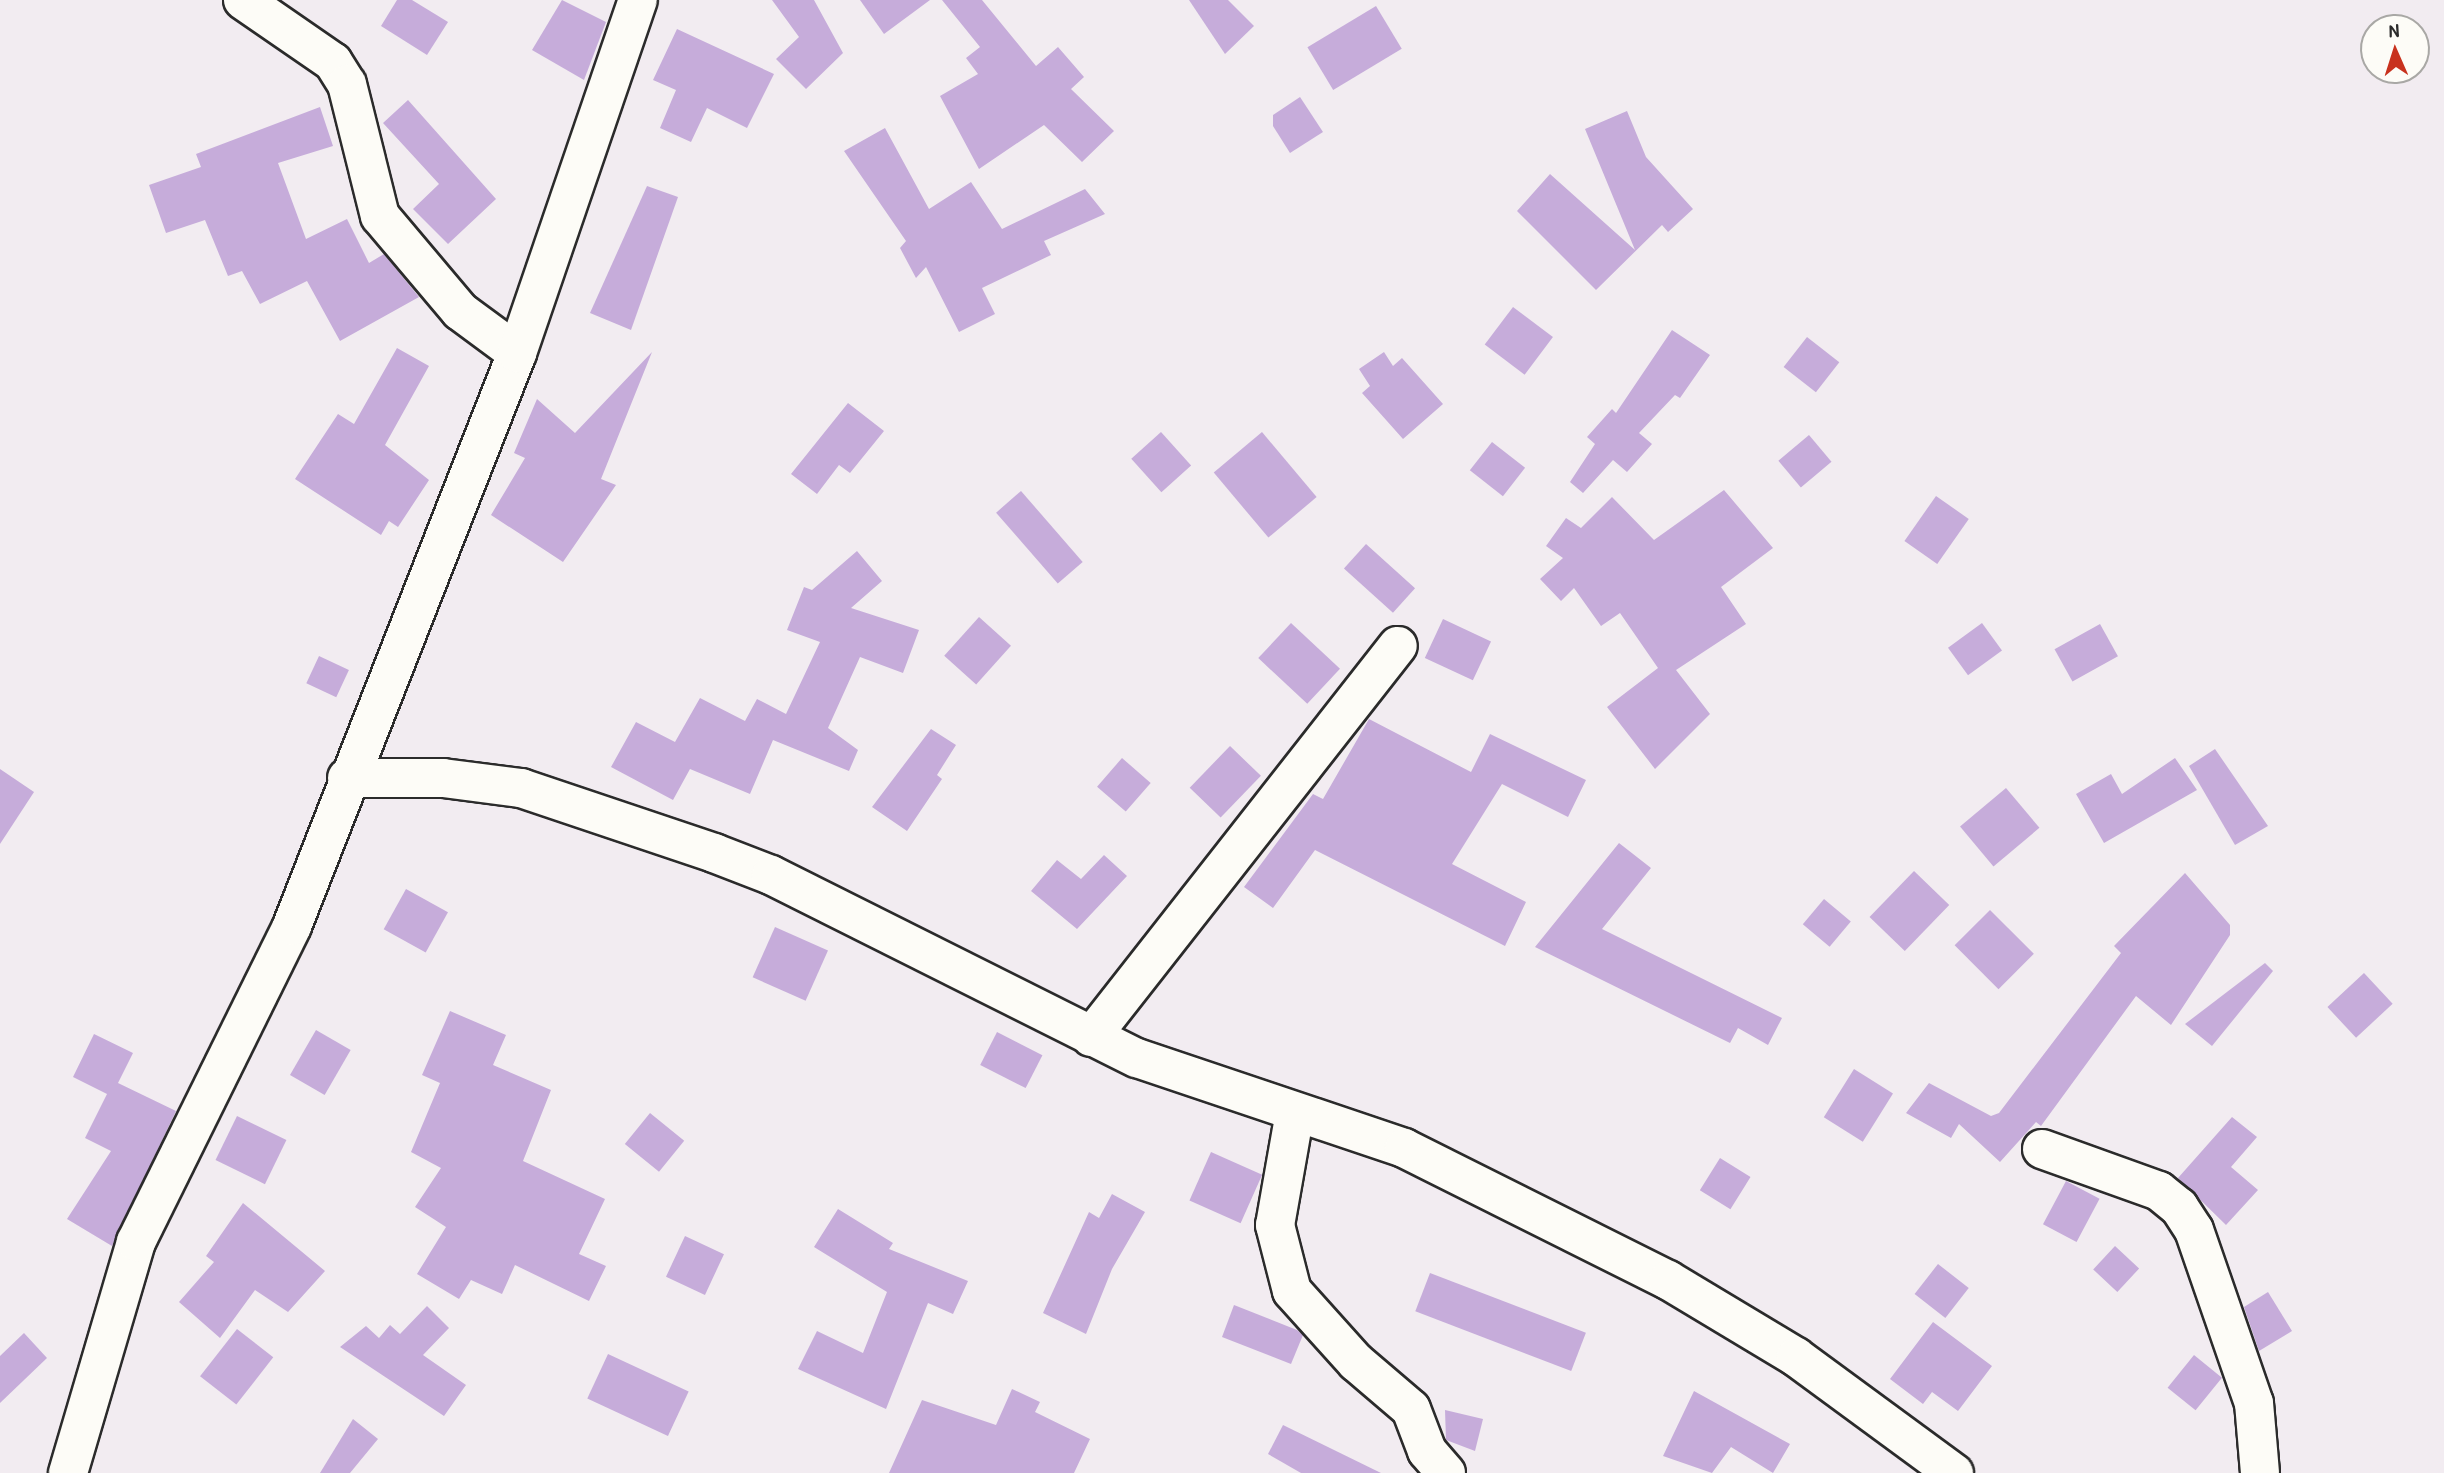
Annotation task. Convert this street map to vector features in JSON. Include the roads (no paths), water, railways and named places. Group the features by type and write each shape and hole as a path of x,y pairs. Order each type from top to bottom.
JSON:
{"street":[{"path":"243,0 333,62 346,85 380,216 460,311 517,353"},
{"path":"68,1473 136,1242 272,973 517,353 638,0"},
{"path":"1091,1037 1398,646"},
{"path":"347,778 443,778 521,789 714,853 771,875 1091,1037 1295,1112 1404,1148 1668,1280 1796,1357 1954,1473"},
{"path":"1295,1112 1275,1225 1293,1291 1356,1362 1410,1409 1427,1451 1446,1473"},
{"path":"2042,1149 2159,1191 2179,1208 2194,1230 2254,1403 2260,1473"}]}
